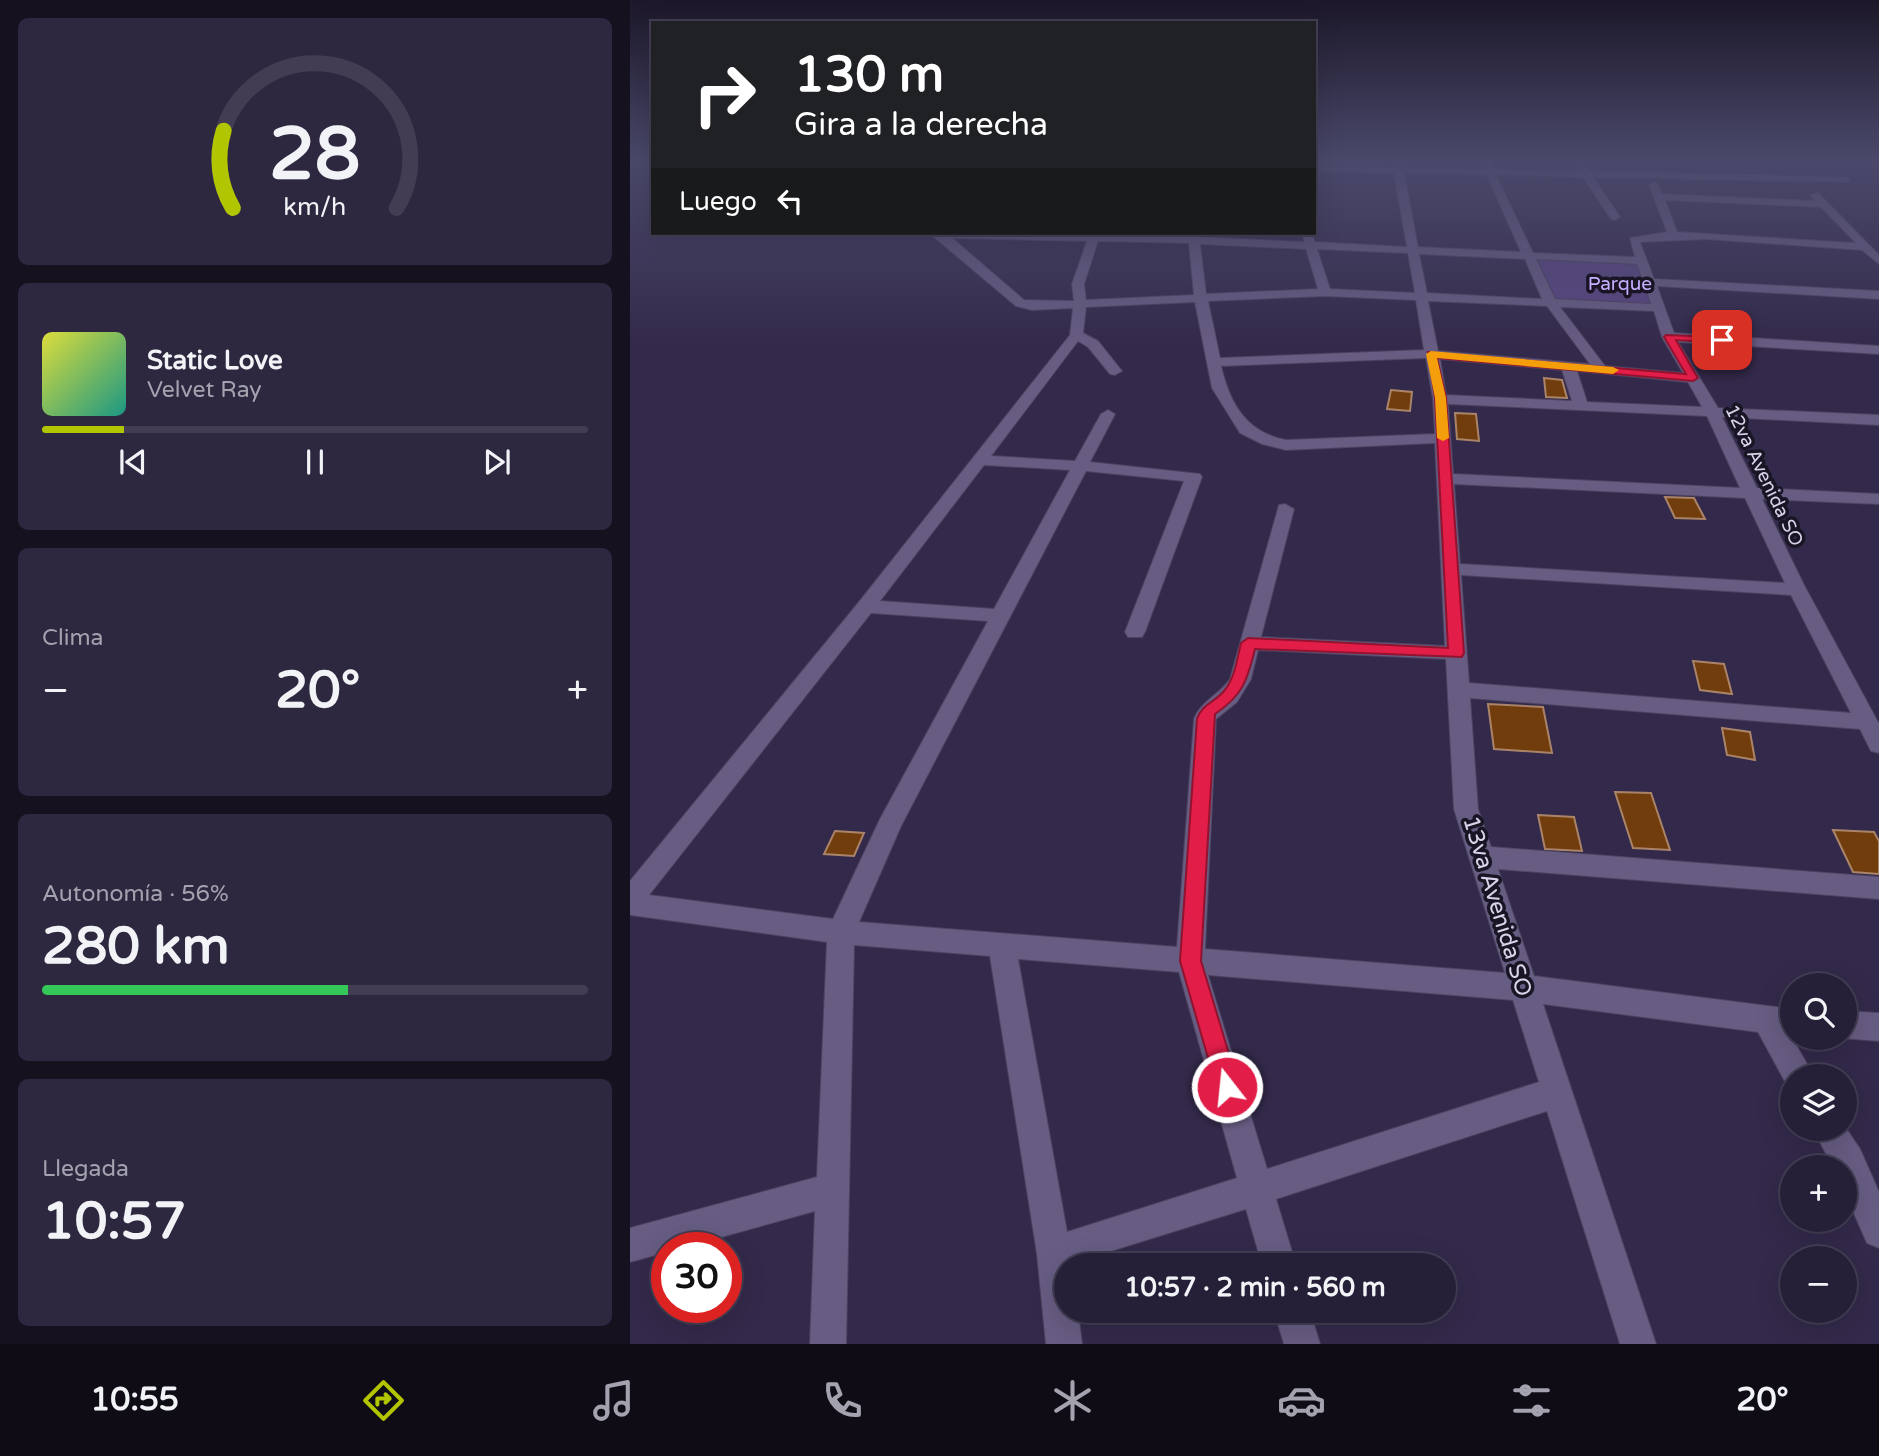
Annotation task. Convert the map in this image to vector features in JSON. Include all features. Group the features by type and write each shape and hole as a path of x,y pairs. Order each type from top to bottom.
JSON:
{"street":[{"name":"13va Avenida SO","path":"1407,224 1440,398 1466,809 1638,1344"},
{"path":"1515,224 1550,302 1600,369"},
{"path":"1669,224 1673,234"},
{"path":"1843,224 1879,261"},
{"name":"12va Avenida SO","path":"1865,247 1673,234 1634,240 1669,337 1712,411 1798,590 1879,744"},
{"path":"936,235 1020,303 1032,306 1325,292 1659,308"},
{"path":"1000,235 1194,236 1310,245 1642,261"},
{"path":"1307,235 1325,292"},
{"path":"630,902 866,606 1076,335 1080,304 1078,284 1086,236"},
{"path":"1194,236 1200,299 1219,388 1245,430 1267,441 1286,445 1443,438"},
{"path":"1649,282 1879,295"},
{"path":"1076,335 1093,344 1115,371"},
{"path":"1669,337 1879,350"},
{"path":"1214,362 1431,354 1693,378"},
{"path":"1568,366 1581,405"},
{"path":"1440,398 1879,420"},
{"path":"828,1344 841,932 889,826 1108,414"},
{"path":"980,460 1079,466 1190,476 1195,479 1135,632"},
{"path":"1446,479 1879,499"},
{"path":"1276,1253 1190,961 1205,719 1208,711 1228,697 1240,679 1285,509"},
{"path":"1451,569 1798,590"},
{"path":"866,606 1000,616"},
{"path":"1248,643 1456,653"},
{"path":"1460,690 1867,722"},
{"path":"1482,857 1879,888"},
{"path":"630,902 841,932 1523,988 1780,1022"},
{"path":"1002,945 1054,1254"},
{"path":"1857,1026 1879,1027"},
{"path":"1057,1253 1557,1092"},
{"path":"1836,1141 1848,1161 1879,1231"},
{"path":"630,1245 833,1189"},
{"path":"1062,1323 1064,1344"},
{"path":"1296,1323 1302,1344"}],"green space":[{"name":"Parque","path":"1530,256 1642,261 1659,308 1550,302"}],"building":[{"path":"1544,378 1562,380 1567,398 1546,397"},
{"path":"1391,390 1412,392 1410,411 1387,409"},
{"path":"1455,413 1476,414 1479,441 1457,439"},
{"path":"1665,497 1694,498 1705,519 1675,518"},
{"path":"1693,661 1724,664 1732,694 1700,690"},
{"path":"1488,704 1543,707 1552,753 1494,749"},
{"path":"1722,728 1750,732 1755,760 1727,755"},
{"path":"1615,792 1651,793 1670,850 1633,848"},
{"path":"1538,815 1574,817 1582,851 1545,849"},
{"path":"1833,830 1874,832 1879,841 1879,874 1853,872"},
{"path":"835,831 864,833 854,856 824,854"}],"slow traffic":[{"path":"1443,438 1440,398 1431,354 1613,370"}],"route":[{"path":"1227,1087 1190,961 1205,719 1208,711 1228,697 1240,679 1248,643 1456,653 1440,398 1431,354 1693,378 1669,337 1722,340"}]}
